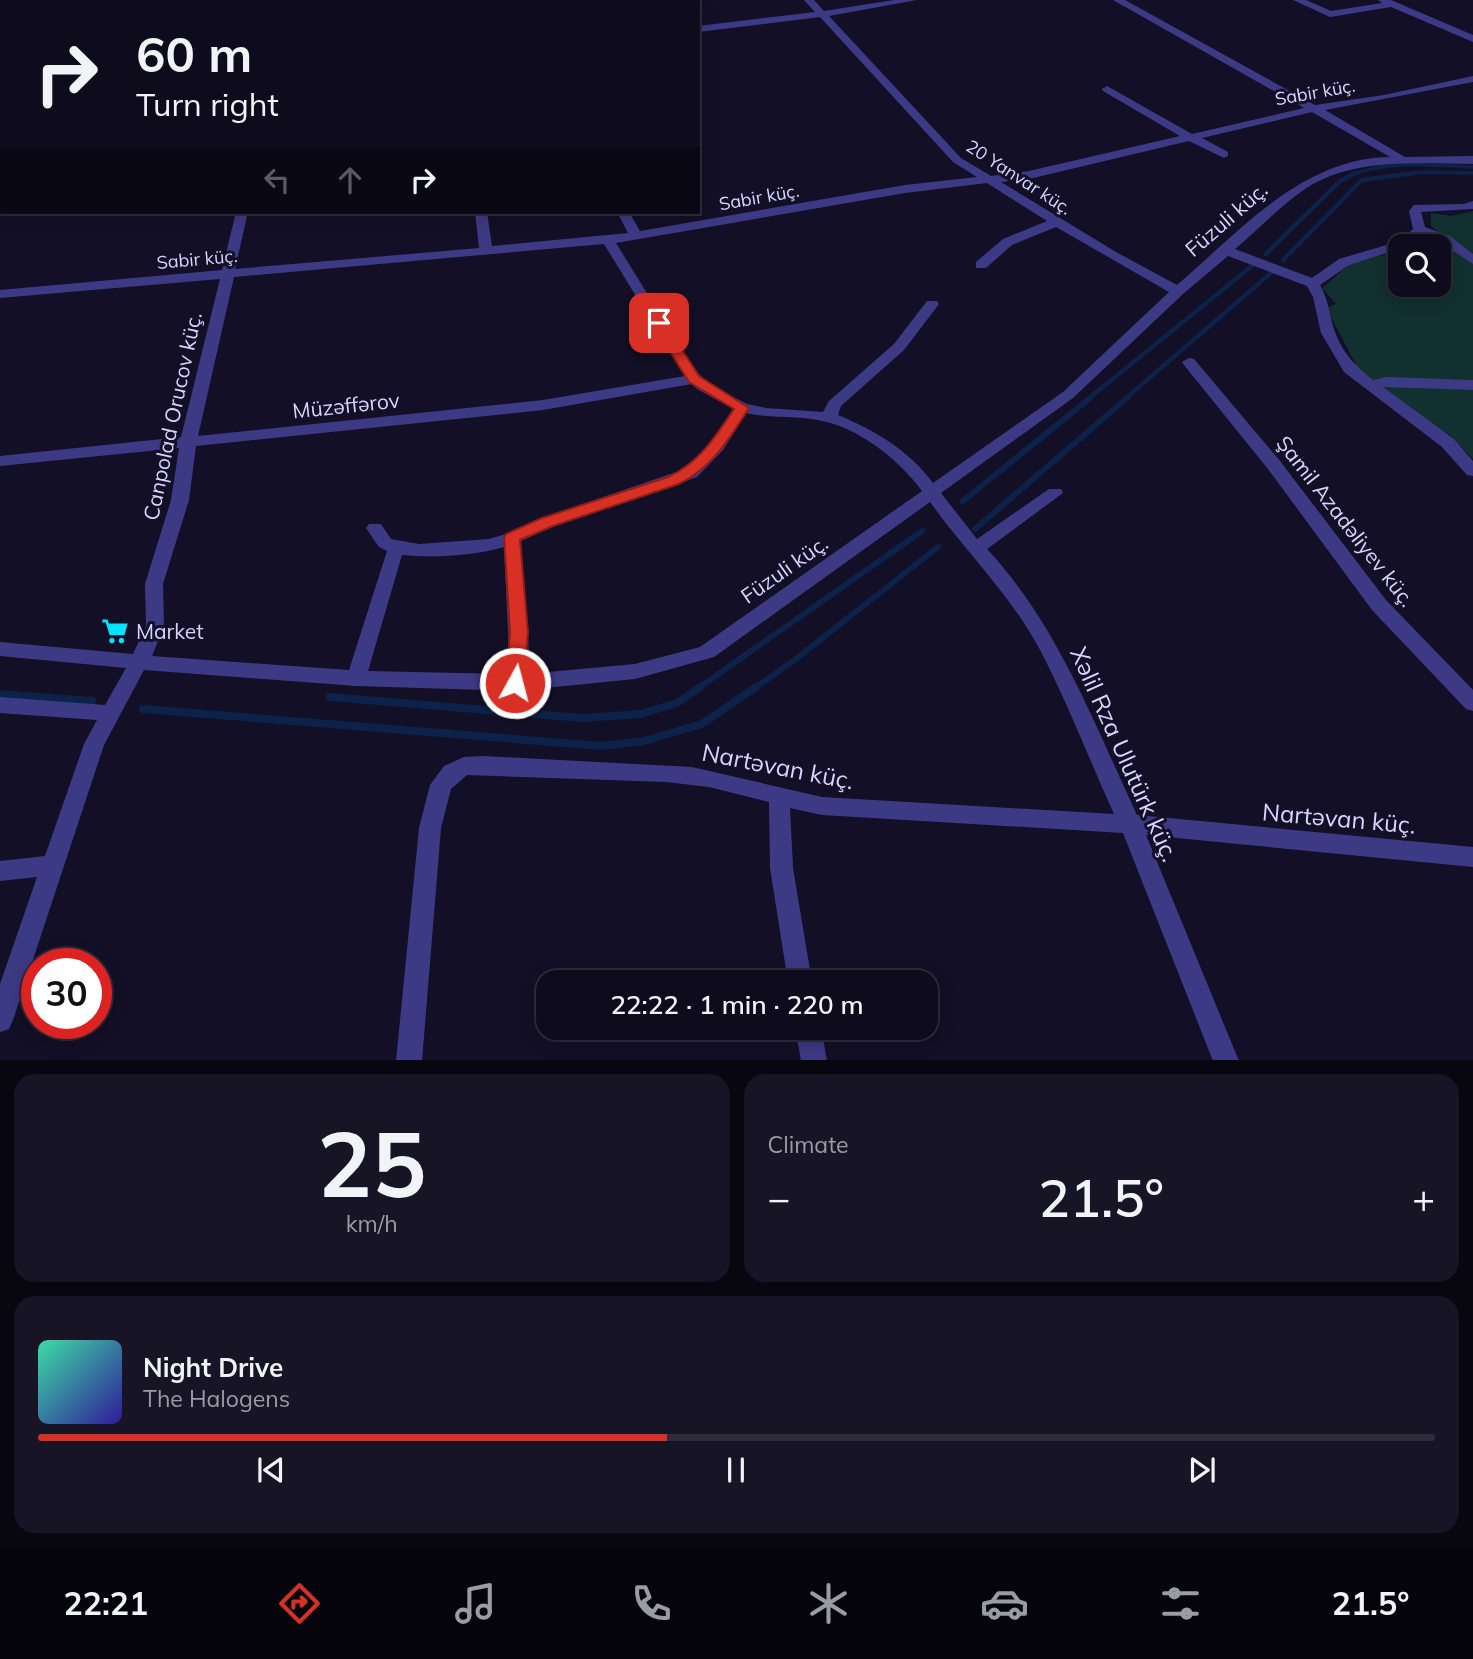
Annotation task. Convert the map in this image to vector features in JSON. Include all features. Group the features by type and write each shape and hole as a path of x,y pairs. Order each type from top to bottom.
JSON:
{"street":[{"name":"20 Yanvar küç.","path":"809,0 957,160 986,180 1178,291"},
{"path":"700,29 912,0"},
{"path":"1118,0 1400,159"},
{"path":"1298,0 1334,15 1387,2 1473,39"},
{"name":"Sabir küç.","path":"0,294 608,240 905,189 1029,175 1187,136 1473,79"},
{"path":"1107,89 1187,136 1224,154"},
{"name":"Füzuli küç.","path":"0,649 275,675 515,683 641,672 707,652 1068,395 1260,218 1309,182 1349,166 1400,159 1473,160"},
{"path":"1312,283 1354,257 1413,239 1419,229 1415,211 1418,208 1465,208 1473,205"},
{"name":"Canpolad Orucov küç.","path":"0,1020 84,768 109,713 141,662 155,626 154,584 180,500 188,443 241,214"},
{"path":"481,214 486,252"},
{"path":"624,214 636,235"},
{"path":"981,265 1001,244 1057,222"},
{"path":"1419,229 1445,239 1473,260"},
{"path":"375,528 384,543 397,548 419,550 478,545 512,538 548,522 691,473 717,446 742,408 694,379 608,240"},
{"path":"1225,250 1312,283 1320,297 1328,333 1349,369 1447,443 1473,471"},
{"path":"829,417 834,404 899,347 932,304"},
{"name":"Şamil Azadəliyev küç.","path":"1189,362 1275,465 1379,605 1473,703"},
{"name":"Müzəffərov","path":"0,461 543,405 694,379"},
{"path":"1367,385 1473,385"},
{"name":"Xəlil Rza Ulutürk küç.","path":"742,408 766,413 829,417 860,430 916,471 931,494 1004,579 1037,626 1130,824 1226,1060"},
{"path":"976,548 1055,493"},
{"path":"512,538 519,632 515,683"},
{"path":"356,678 391,559 397,548"},
{"path":"0,705 109,713"},
{"name":"Nartəvan küç.","path":"409,1060 430,828 441,785 452,772 464,766 691,776 743,785 780,798 822,806 1130,824 1473,858"},
{"path":"780,798 777,836 798,970"},
{"path":"0,871 51,865"},
{"path":"810,1040 814,1060"}],"green space":[{"path":"1473,211 1473,459 1450,435 1397,403 1362,376 1326,308 1336,304 1322,288 1351,263 1388,254 1388,297 1451,297 1451,234 1442,234 1431,226 1431,213 1452,216"}],"waterway":[{"path":"1352,175 1396,165 1473,167"},
{"path":"1400,175 1424,172 1473,173"},
{"path":"1352,175 1356,173"},
{"path":"1283,260 1362,180 1414,173"},
{"path":"1266,254 1340,181 1352,175"},
{"path":"1088,399 1252,266"},
{"path":"1125,399 1271,273"},
{"path":"963,501 1090,398"},
{"path":"975,529 1127,398"},
{"path":"697,689 922,531"},
{"path":"753,689 792,662 938,547"},
{"path":"330,697 583,718 641,714 677,703 700,687"},
{"path":"143,709 602,746 644,741 702,724 756,687"},
{"path":"0,694 92,701"}],"place":[{"name":"Market","path":"115,631"}],"route":[{"path":"515,683 519,632 512,538 567,515 691,473 717,446 742,408 694,379 659,323"}]}
